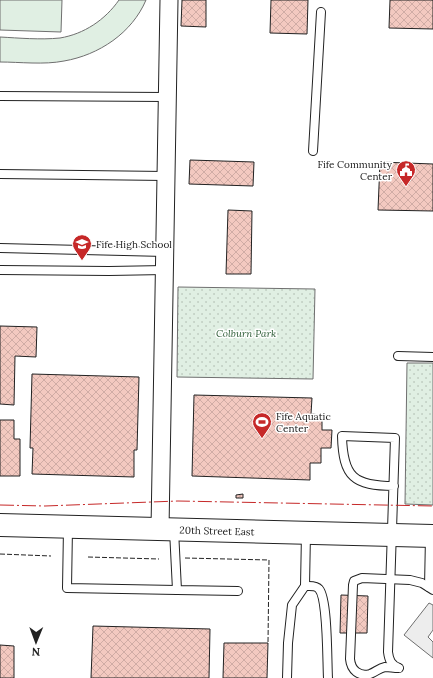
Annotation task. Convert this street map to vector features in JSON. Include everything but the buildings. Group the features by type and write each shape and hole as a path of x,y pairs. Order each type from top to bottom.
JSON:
{"main road":[{"name":"20th Street East","path":"0,525 431,536"}],"street":[{"path":"167,529 165,252 169,0"}],"lane":[{"path":"313,151 322,12"},
{"path":"0,96 167,97"},
{"path":"0,174 166,176"},
{"path":"0,248 165,252"},
{"path":"0,270 165,270"},
{"path":"398,356 433,357"},
{"path":"394,486 370,485 354,478 346,466 343,454 342,436 395,438 394,486 391,579 388,655 392,665 399,668 385,667 368,675 357,672 351,664 354,581 362,578 391,579 410,580 417,581 431,588 431,536"},
{"path":"68,527 67,588 238,590"},
{"path":"167,529 177,590"},
{"path":"287,678 288,643 292,605 305,586 306,533"},
{"path":"305,586 313,586 319,589 323,598 328,678"}],"green space":[{"path":"0,0 62,0 61,32 0,30"},
{"path":"119,0 146,0 132,23 113,41 102,48 90,54 64,61 40,63 0,62 0,37 45,39 69,36 86,29 101,20"},
{"name":"Colburn Park","path":"178,287 315,289 313,379 177,377"},
{"path":"407,363 433,363 433,505 405,504"}],"shaded area":[{"path":"429,603 433,605 433,630 428,637 433,642 433,658 404,635"}],"fence":[{"path":"0,554 51,556"},
{"path":"88,557 159,559"},
{"path":"185,558 269,560 268,643"}],"power":[{"path":"0,505 45,506 178,501 433,506"}],"place":[{"name":"Fife Community Center","path":"406,187"},
{"name":"Fife High School","path":"82,261"},
{"name":"Fife Aquatic Center","path":"262,439"}]}
